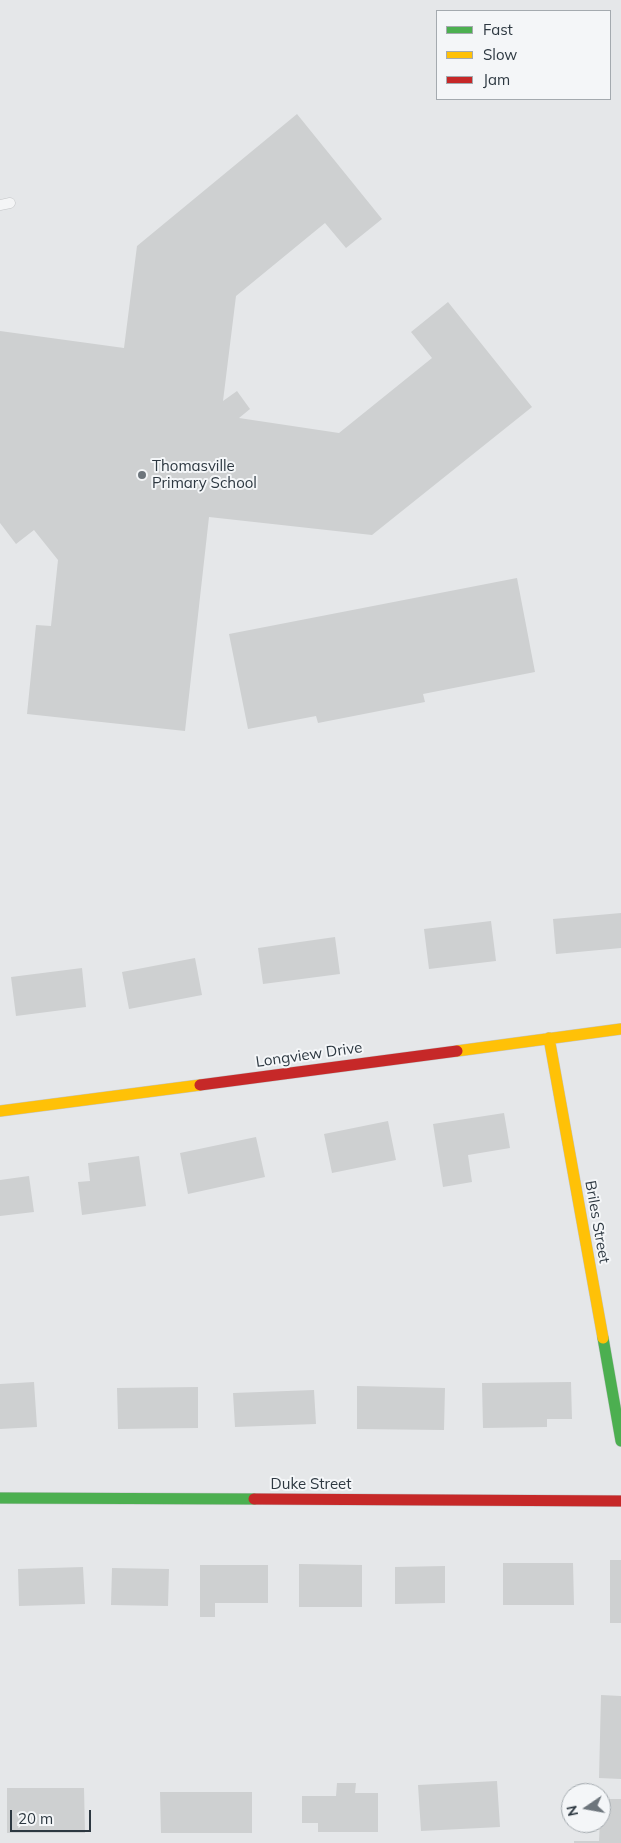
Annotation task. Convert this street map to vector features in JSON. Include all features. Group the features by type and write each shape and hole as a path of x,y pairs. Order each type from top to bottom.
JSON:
{"street":[{"name":"Longview Drive","path":"0,1111 621,1029"},
{"name":"Briles Street","path":"549,1038 621,1442"},
{"name":"Duke Street","path":"0,1498 621,1500"}],"building":[{"path":"297,114 382,219 346,248 325,223 236,296 223,401 237,391 250,409 239,418 339,433 432,358 411,332 448,302 532,407 372,535 209,517 185,731 27,714 36,625 51,626 58,560 34,530 16,544 0,523 0,331 124,348 137,246"},
{"path":"517,578 535,672 423,694 425,702 318,723 316,716 248,729 229,634"},
{"path":"621,913 621,948 556,954 553,919"},
{"path":"491,921 496,961 429,969 424,929"},
{"path":"335,937 340,974 263,984 258,948"},
{"path":"195,958 202,995 129,1009 122,972"},
{"path":"82,968 86,1007 16,1016 11,977"},
{"path":"504,1113 510,1148 468,1155 472,1182 443,1187 433,1124"},
{"path":"388,1121 396,1160 332,1173 324,1134"},
{"path":"256,1137 265,1177 188,1194 180,1153"},
{"path":"139,1156 146,1206 82,1215 78,1182 90,1181 88,1163"},
{"path":"29,1176 34,1212 0,1216 0,1180"},
{"path":"34,1382 37,1427 0,1429 0,1384"},
{"path":"571,1382 572,1419 547,1419 547,1427 483,1428 482,1383"},
{"path":"357,1386 445,1388 444,1430 357,1429"},
{"path":"198,1387 198,1428 118,1429 117,1388"},
{"path":"314,1390 316,1424 235,1427 233,1393"},
{"path":"610,1560 621,1560 621,1623 610,1623"},
{"path":"503,1563 573,1563 574,1605 503,1605"},
{"path":"299,1564 362,1565 362,1607 299,1607"},
{"path":"200,1565 268,1565 268,1603 215,1603 215,1617 200,1617"},
{"path":"445,1566 445,1603 395,1604 395,1567"},
{"path":"83,1567 85,1604 19,1606 18,1569"},
{"path":"112,1568 169,1569 168,1606 111,1605"},
{"path":"601,1695 621,1696 621,1779 599,1778"},
{"path":"497,1781 500,1827 421,1831 418,1785"},
{"path":"337,1783 356,1783 355,1793 378,1793 378,1832 318,1832 318,1823 302,1823 302,1796 336,1796"},
{"path":"7,1788 84,1788 85,1833 7,1833"},
{"path":"160,1792 252,1792 252,1833 161,1833"},
{"path":"611,1799 621,1799 621,1843 574,1843 574,1841 599,1841 599,1833 611,1833"}],"traffic: fast":[{"path":"603,1338 621,1441"},
{"path":"0,1498 254,1499"}],"traffic: slow":[{"path":"457,1051 621,1029"},
{"path":"549,1038 603,1338"},
{"path":"0,1111 200,1085"}],"traffic: jam":[{"path":"200,1085 457,1051"},
{"path":"254,1499 621,1501"}],"place":[{"name":"Thomasville Primary School","path":"142,475"}]}
